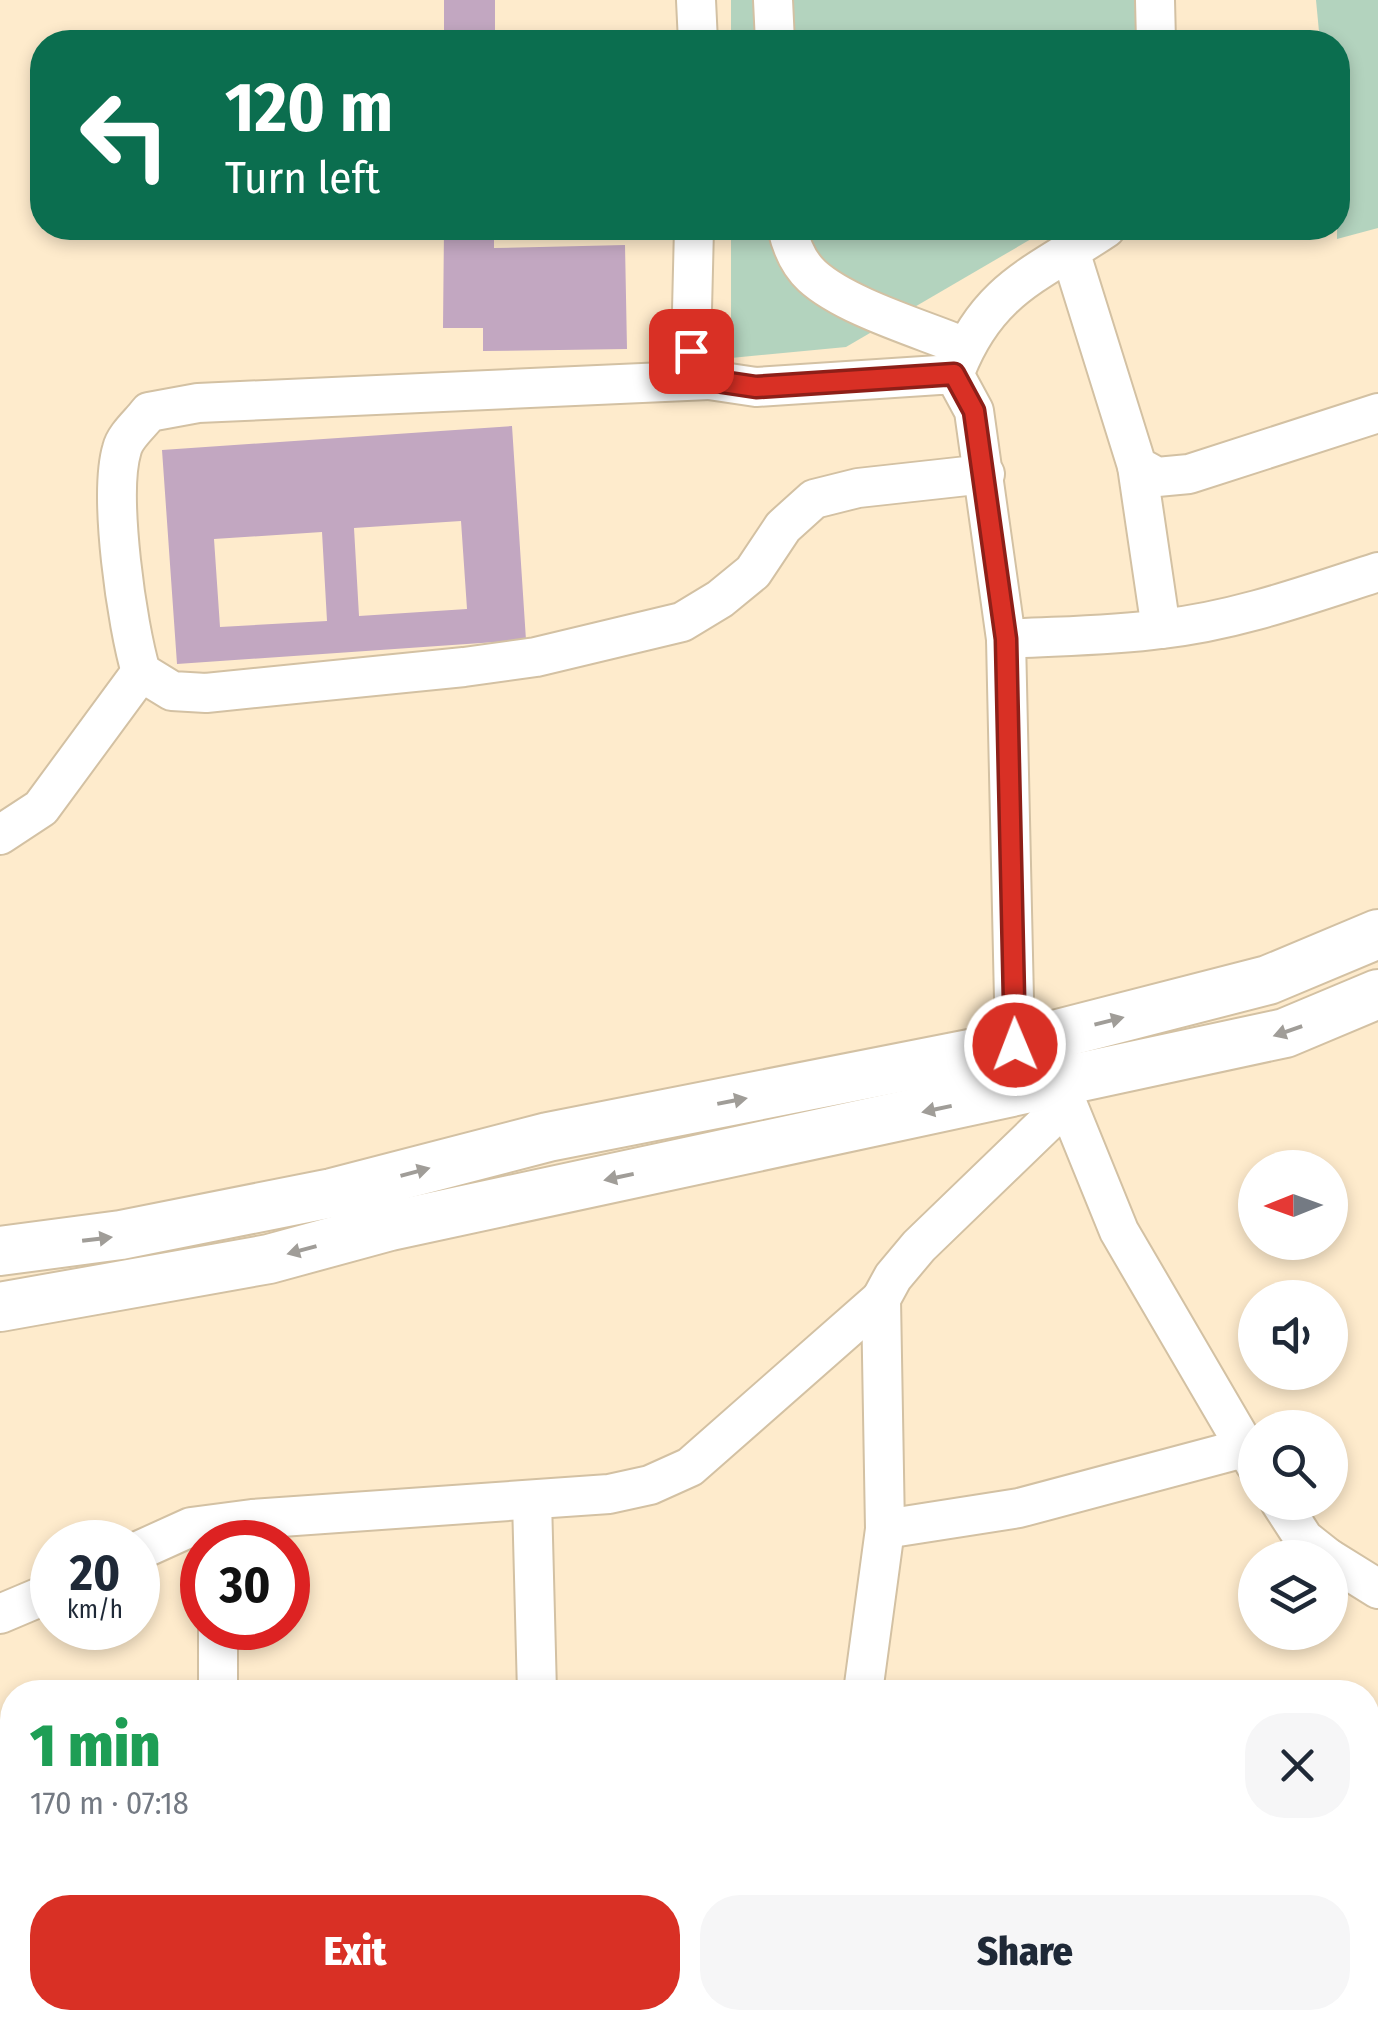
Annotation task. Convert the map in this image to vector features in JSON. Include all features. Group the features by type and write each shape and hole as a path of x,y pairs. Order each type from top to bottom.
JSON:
{"main road":[{"path":"0,1251 122,1236 332,1194 548,1137 1015,1045 1268,980 1378,934"},
{"path":"0,1306 269,1259 390,1226 1064,1093 1285,1033 1378,994"}],"street":[{"path":"696,0 697,30"},
{"path":"773,0 774,30"},
{"path":"1155,0 1156,30"},
{"path":"694,240 691,351 709,380"},
{"path":"789,240 810,275 840,296 960,360"},
{"path":"1015,1045 1006,639 985,474 960,360 994,302 1031,273 1088,240"},
{"path":"1070,252 1136,466 1161,630"},
{"path":"960,360 756,387 709,380 198,403 149,412 122,445 116,489 131,640 141,672 172,692 464,667 617,640 682,622 720,599 753,572 784,526 814,499 858,488 985,474"},
{"path":"1136,466 1157,476 1189,474 1378,413"},
{"path":"1006,639 1161,630 1266,608 1378,572"},
{"path":"0,834 41,808 141,672"},
{"path":"310,1523 609,1494 650,1485 690,1467 881,1299 893,1277 919,1246 1064,1093 1119,1231 1238,1435"},
{"path":"865,1680 885,1529 881,1299"},
{"path":"885,1529 1019,1508 1238,1459"},
{"path":"532,1500 537,1680"},
{"path":"1348,1573 1378,1589"},
{"path":"5,1622 30,1606"},
{"path":"218,1650 218,1680"}],"green space":[{"path":"731,0 1142,0 1143,30 731,30"},
{"path":"1316,0 1378,0 1378,228 1350,236 1350,30 1319,30"},
{"path":"731,240 1029,240 846,347 731,358"}],"building":[{"path":"444,0 495,0 495,30 444,30"},
{"path":"444,240 494,240 494,248 625,245 627,349 483,351 483,328 443,328"},
{"path":"512,426 526,640 177,664 162,450","holes":["461,521 467,609 359,616 354,528","322,532 327,621 220,627 214,539"]}],"route":[{"path":"691,351 709,380 756,387 954,374 974,411 1006,639 1015,1045"}]}
